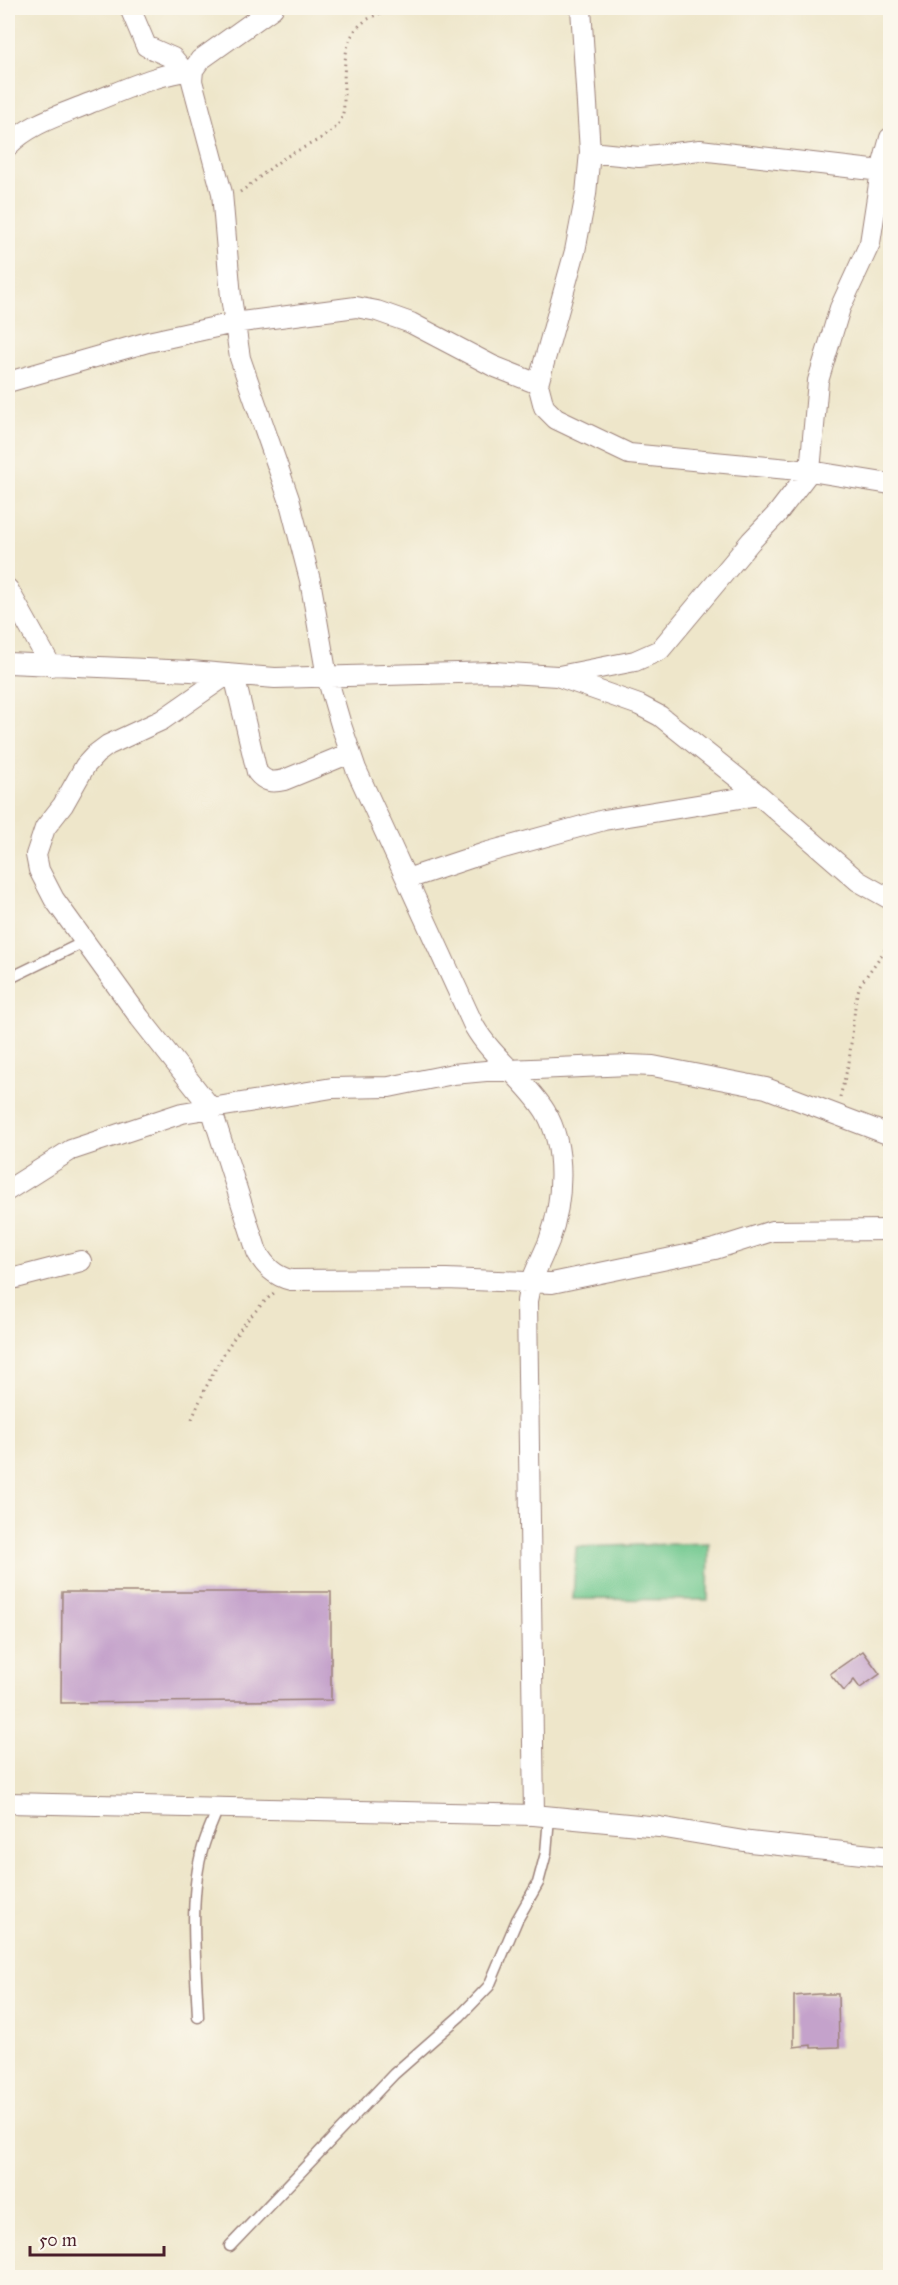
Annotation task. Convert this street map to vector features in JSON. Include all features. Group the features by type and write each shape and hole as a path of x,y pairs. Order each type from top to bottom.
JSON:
{"street":[{"path":"130,8 146,46 172,58 188,71 223,204 234,323 246,375 289,499 310,580 327,677 350,753 474,1026 494,1055 529,1088 545,1112 559,1150 560,1169 553,1224 530,1283 526,1332 541,1816"},
{"path":"8,146 38,124 61,113 139,83 188,71 219,44 273,8"},
{"path":"581,8 590,152 586,194 575,251 538,384 540,398 549,414 629,454 810,471 891,484"},
{"path":"8,663 231,675 327,677 494,672 557,676 635,661 660,650 777,514 810,471 818,381 843,299 870,243 881,171 891,138"},
{"path":"590,152 639,157 700,150 881,171"},
{"path":"8,382 148,342 234,323 356,308 377,311 411,323 492,366 538,384"},
{"path":"8,589 51,666"},
{"path":"231,675 257,772 265,780 274,782 284,780 350,753"},
{"path":"231,675 162,720 108,745 96,754 85,766 63,805 45,828 36,855 39,870 54,899 84,942 211,1108 257,1252 277,1276 291,1281 446,1279 560,1282 687,1255 772,1231 891,1230"},
{"path":"557,676 639,705 660,716 759,795 858,881 891,899"},
{"path":"407,879 495,850 604,820 759,795"},
{"path":"8,1190 62,1154 173,1115 332,1088 389,1087 453,1074 628,1065 653,1066 766,1088 891,1135"},
{"path":"8,1280 81,1261"},
{"path":"8,1803 541,1816 659,1827 750,1842 891,1857"}],"lane":[{"path":"8,979 84,942"},
{"path":"198,2017 195,1949 197,1891 203,1848 218,1808"},
{"path":"230,2246 394,2074 460,2016 489,1986 517,1920 538,1883 546,1853 541,1816"}],"path":[{"path":"223,204 284,158 335,129 344,111 346,60 352,35 359,23 398,8"},
{"path":"831,1114 840,1096 849,1062 856,998 860,985 891,943"},
{"path":"192,1419 216,1363 237,1330 264,1301 291,1281"}],"green space":[{"path":"709,1543 708,1600 573,1599 576,1547"}],"building":[{"path":"62,1592 331,1592 331,1700 61,1703"},
{"path":"863,1651 880,1674 860,1688 854,1680 844,1691 830,1674"},
{"path":"838,1994 839,2047 811,2048 811,2045 794,2047 794,1996"}]}
